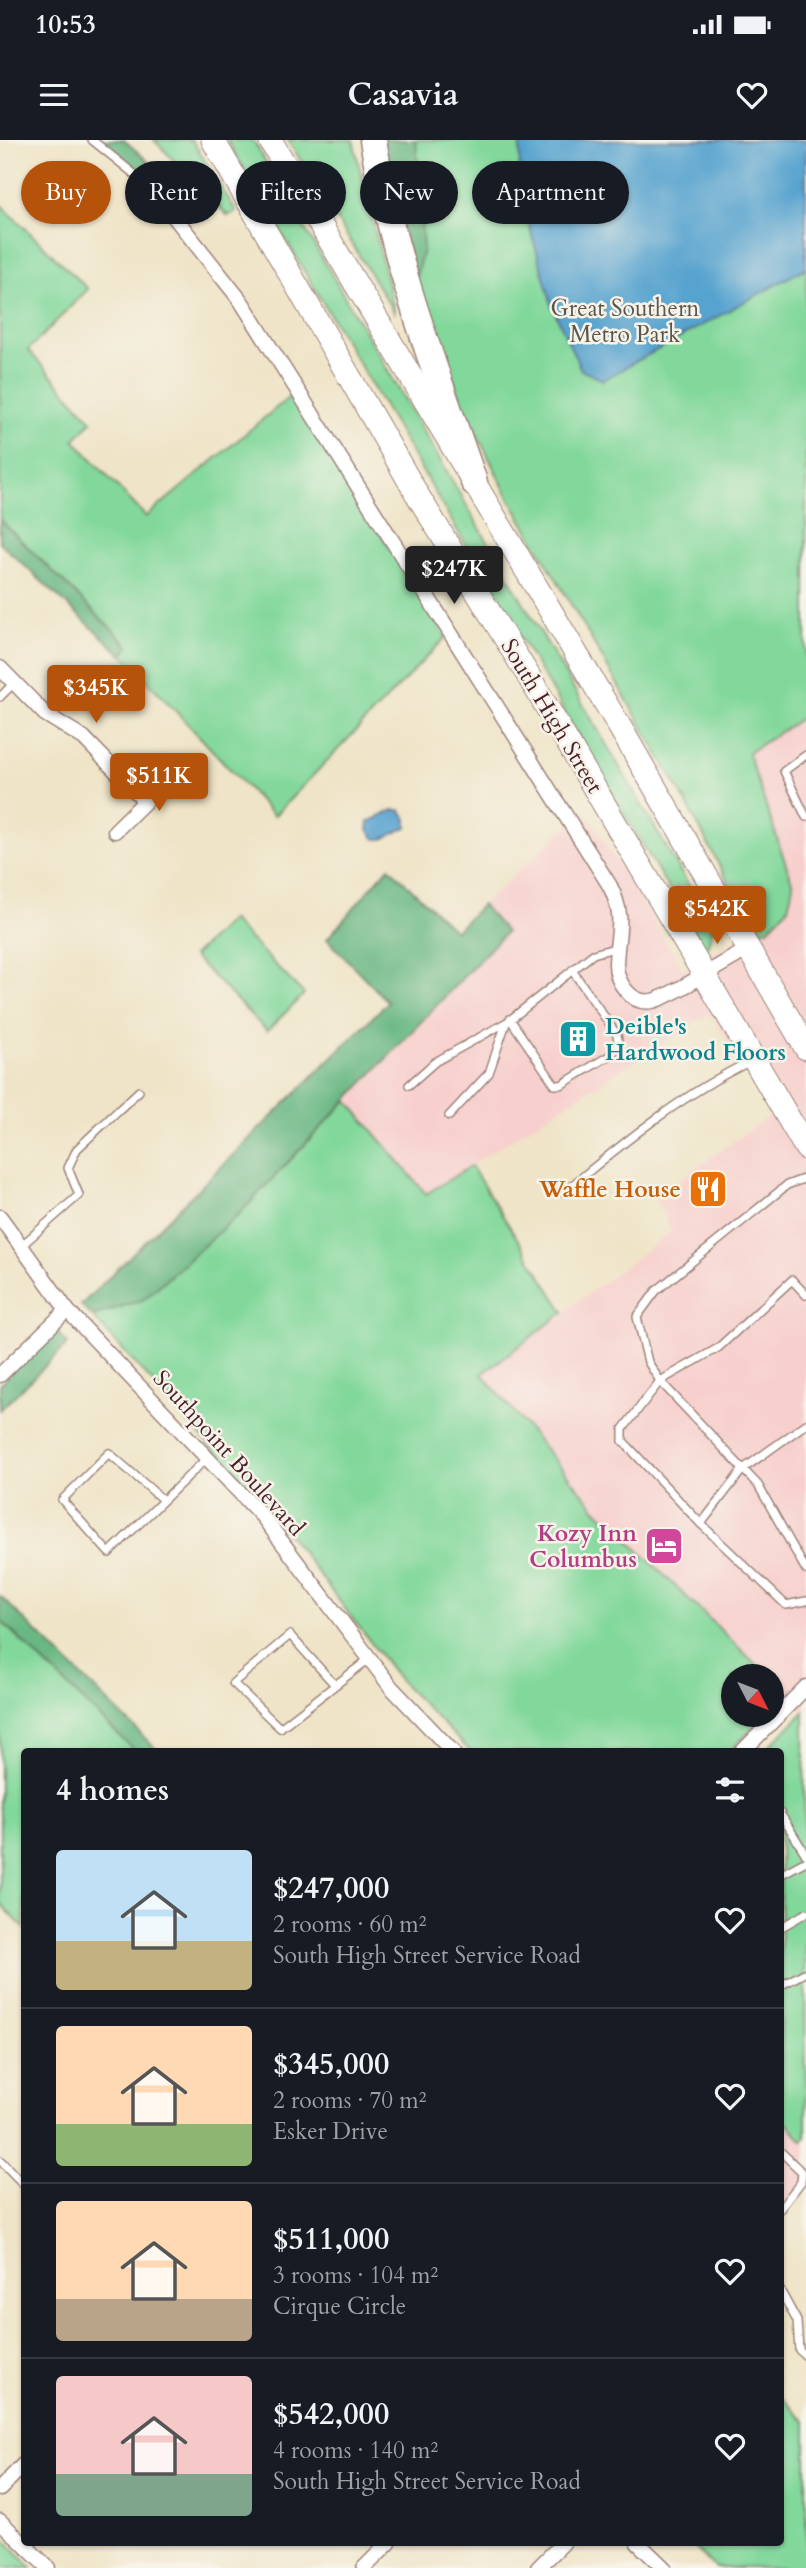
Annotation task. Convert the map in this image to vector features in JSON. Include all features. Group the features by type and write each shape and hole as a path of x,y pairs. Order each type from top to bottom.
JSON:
{"highway":[{"path":"373,140 379,182 405,283 474,482"}],"main road":[{"name":"South High Street","path":"213,140 418,496 534,685 806,1148"},
{"path":"270,140 618,724 747,950 790,1014 806,1048"}],"street":[{"path":"180,224 241,301 610,886 620,906 622,929 617,973 626,991 638,999 654,1001 747,950"},
{"path":"0,668 45,714 84,738 145,801"},
{"path":"115,831 178,769"},
{"name":"Southpoint Boulevard","path":"0,1217 67,1310 263,1517 391,1687 449,1748"},
{"path":"0,1374 67,1310"},
{"path":"746,1748 806,1687"},
{"path":"0,2489 21,2467"},
{"path":"0,2521 21,2542"},
{"path":"26,2546 48,2568"},
{"path":"363,2568 385,2546"},
{"path":"538,2568 560,2546"},
{"path":"641,2546 664,2568"}],"lane":[{"path":"92,140 125,167"},
{"path":"0,697 15,682"},
{"path":"806,755 784,771 806,817"},
{"path":"409,1085 435,1062 508,1021 593,954 618,947"},
{"path":"508,1021 555,1085 561,1085 612,1054 619,1045 617,1035 572,970"},
{"path":"449,1116 489,1073 508,1021"},
{"path":"564,1192 619,1146 709,1081 754,1059"},
{"path":"20,1246 79,1195 68,1168 77,1149 139,1091"},
{"path":"806,1178 787,1185 656,1291 637,1317 648,1362 660,1381 758,1485 806,1570"},
{"path":"806,1295 792,1280 718,1348 660,1381 623,1429 622,1441 701,1524 786,1605 806,1601"},
{"path":"701,1524 743,1469 806,1424"},
{"path":"163,1500 109,1453 62,1500 109,1553 207,1458"},
{"path":"334,1684 290,1635 233,1682 280,1728 370,1659"},
{"path":"784,1819 806,1855"},
{"path":"784,1873 806,1861"},
{"path":"784,1926 806,1913"},
{"path":"784,1984 806,1972"},
{"path":"784,2155 802,2172 801,2182 784,2204"},
{"path":"0,2160 21,2183"},
{"path":"784,2297 797,2321 799,2350 805,2354"}],"shaded area":[{"path":"806,715 806,1714 784,1693 784,1664 756,1664 596,1509 482,1374 672,1231 655,1198 772,1114 710,1013 426,1194 347,1100 506,933 482,905 585,810 683,969 753,930 768,929 793,885 748,753"},
{"path":"784,2120 802,2140 806,2137 806,2191 784,2214"}],"green space":[{"path":"104,140 124,140 148,161 126,161"},
{"path":"154,140 192,140 205,161 174,161"},
{"path":"227,140 253,140 265,161 239,161"},
{"path":"288,140 353,140 360,169 360,224 373,224 395,314 340,224 346,224 346,161 301,161"},
{"name":"Great Southern Metro Park","path":"381,140 806,140 806,715 748,753 793,885 788,908 768,929 753,930 685,800 508,496 468,416 415,281 401,224 458,224 458,161 386,161"},
{"path":"381,140 416,140 417,161 386,161"},
{"path":"222,188 236,211 228,216 222,210"},
{"path":"0,204 88,289 28,350 92,421 74,440 146,517 293,394 446,637 274,816 123,655 129,646 0,520"},
{"path":"277,224 302,224 713,927 706,952"},
{"path":"401,224 421,224 423,249 415,281"},
{"path":"0,520 129,646 122,655 0,543"},
{"path":"389,867 455,931 482,905 506,932 239,1214 144,1299 92,1316 81,1305 388,1002 327,939"},
{"path":"231,920 304,994 267,1031 193,956"},
{"path":"347,1100 426,1194 471,1166 564,1312 482,1374 596,1509 756,1664 721,1664 721,1727 754,1727 733,1748 467,1748 401,1682 279,1522 92,1316 144,1299 239,1214"},
{"path":"55,1330 68,1344 0,1410 0,1384"},
{"path":"0,1596 155,1748 132,1748 0,1620"},
{"path":"0,1620 132,1748 21,1748 21,1925 0,1903"},
{"path":"804,1712 806,2136 803,2141 784,2120 784,1748 767,1748"},
{"path":"784,2400 806,2422 806,2568 715,2568 693,2546 784,2546"},
{"path":"0,2535 32,2568 0,2568"}],"water":[{"path":"520,140 806,140 806,268 603,380 581,370 552,306 529,224 629,224 629,161 520,161"},
{"path":"393,810 400,810 407,819 407,827 383,839 375,839 368,830 369,822"}],"place":[{"name":"Deible's Hardwood Floors","path":"578,1039"},
{"name":"Waffle House","path":"708,1189"},
{"name":"Kozy Inn Columbus","path":"664,1546"}]}
